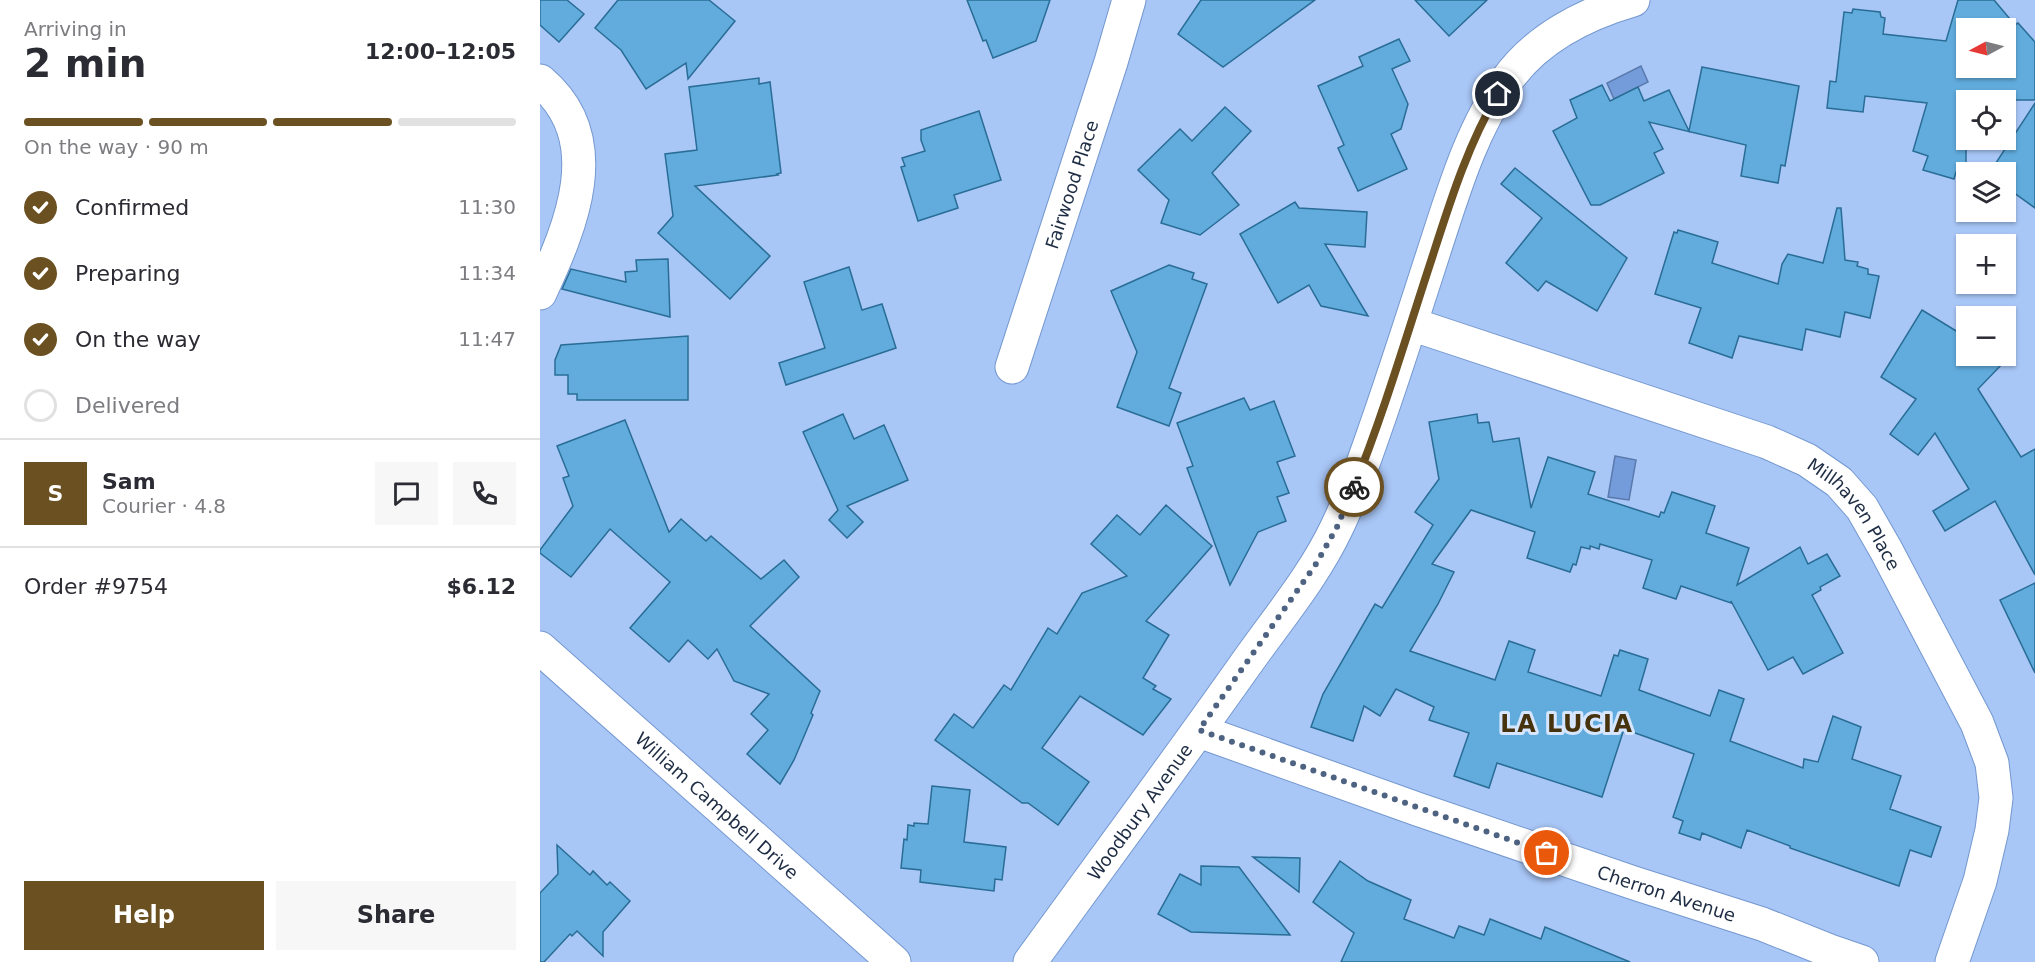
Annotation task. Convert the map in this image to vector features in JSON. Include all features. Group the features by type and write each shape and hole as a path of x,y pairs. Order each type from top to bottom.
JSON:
{"street":[{"name":"Fairwood Place","path":"1012,367 1129,0"},
{"name":"Woodbury Avenue","path":"1030,962 1199,730 1316,564 1337,527 1358,476 1460,176 1481,122 1507,79 1526,56 1570,26 1607,8 1633,0"},
{"path":"540,81 555,93 568,116 576,143 580,175 573,210 540,293"},
{"name":"Millhaven Place","path":"1411,324 1767,442 1807,460 1839,482 1862,508 1977,723 1992,763 1996,798 1992,830 1980,881 1952,962"},
{"name":"William Campbell Drive","path":"540,648 894,962"},
{"name":"Cherron Avenue","path":"1199,730 1417,809 1762,924 1862,962"}],"water":[{"path":"1641,66 1648,82 1614,99 1607,83"},
{"path":"1615,456 1636,460 1629,500 1608,497"}],"building":[{"path":"540,0 567,0 584,14 559,42 540,25"},
{"path":"618,0 709,0 735,21 688,79 686,63 646,89 621,50 595,28"},
{"path":"967,0 1050,0 1036,41 993,58 986,40 983,41"},
{"path":"1201,0 1315,0 1223,67 1178,34"},
{"path":"1415,0 1487,0 1449,36"},
{"path":"1958,0 1994,0 2009,18 1956,18 1956,78 2016,78 2016,24 2018,23 2035,42 2035,100 2016,100 2016,90 1956,90 1956,150 1966,150 1966,162 1956,162 1954,179 1923,170 1928,156 1913,151 1927,103 1865,96 1863,112 1827,108 1830,81 1836,82 1844,12 1852,13 1853,9 1880,12 1881,17 1885,18 1883,34 1946,41"},
{"path":"1399,39 1410,61 1392,69 1408,104 1401,129 1391,134 1407,169 1358,191 1338,148 1344,145 1318,86 1363,66 1359,57"},
{"path":"1702,67 1799,86 1785,166 1781,165 1778,183 1741,176 1746,145 1649,122 1663,149 1654,153 1664,173 1600,205 1591,205 1553,131 1577,118 1570,100 1602,85 1610,101 1638,87 1644,101 1669,90 1689,131"},
{"path":"759,78 759,84 770,82 781,173 695,186 770,256 730,299 658,233 673,216 665,154 697,150 689,87"},
{"path":"2035,103 2035,208 2016,194 2016,162 1997,162 2004,150 2016,150 2016,132"},
{"path":"1225,107 1251,131 1212,173 1239,205 1200,235 1161,223 1169,200 1138,170 1180,129 1192,141"},
{"path":"979,111 1001,180 954,195 958,208 918,221 901,167 905,166 902,158 925,151 921,140 921,130"},
{"path":"1515,168 1627,258 1597,311 1546,281 1538,291 1506,263 1542,218 1501,184"},
{"path":"1295,202 1299,208 1367,212 1365,247 1325,244 1368,316 1321,306 1309,285 1278,303 1240,234"},
{"path":"1837,208 1841,208 1845,260 1858,262 1857,266 1868,269 1868,274 1879,276 1870,318 1845,312 1840,337 1806,329 1802,350 1739,336 1732,358 1689,343 1701,308 1655,294 1674,232 1677,233 1678,230 1718,242 1712,263 1778,284 1782,264 1788,254 1823,263"},
{"path":"668,259 670,317 562,289 571,269 626,282 625,272 637,271 636,260"},
{"path":"1169,265 1194,273 1192,279 1207,284 1169,388 1181,393 1169,426 1117,407 1137,352 1111,291"},
{"path":"849,267 862,310 882,304 896,348 786,385 779,363 825,348 804,282"},
{"path":"1922,310 1956,331 1956,366 2000,366 1978,389 2021,457 2035,449 2035,575 1995,501 1945,531 1933,511 1969,489 1935,433 1918,455 1890,434 1916,399 1881,377"},
{"path":"688,336 688,400 577,400 577,394 568,394 568,375 555,375 555,360 561,345"},
{"path":"1244,398 1250,410 1274,401 1295,456 1277,462 1289,493 1277,497 1286,521 1258,532 1230,585 1187,468 1193,466 1177,423"},
{"path":"843,414 854,439 884,425 908,480 847,506 863,522 847,538 829,520 838,510 803,432"},
{"path":"1477,414 1478,423 1489,422 1493,442 1519,438 1531,508 1548,457 1595,472 1588,494 1659,517 1661,512 1664,513 1672,492 1715,506 1706,533 1749,548 1737,585 1800,547 1808,564 1827,554 1840,576 1820,587 1821,590 1812,595 1843,653 1803,674 1793,657 1768,670 1731,601 1731,603 1681,586 1676,599 1643,588 1652,560 1600,544 1599,549 1590,546 1590,549 1581,547 1576,565 1573,564 1570,572 1527,558 1535,532 1471,510 1432,564 1454,572 1410,651 1495,680 1509,641 1535,650 1528,672 1601,696 1614,655 1618,656 1620,650 1648,659 1639,690 1710,716 1719,690 1744,699 1730,741 1803,768 1804,759 1818,762 1833,716 1861,727 1852,759 1901,776 1890,809 1941,827 1931,857 1910,850 1899,886 1790,848 1790,846 1747,830 1741,848 1702,833 1700,840 1679,833 1683,821 1673,817 1694,754 1624,729 1602,797 1497,763 1489,788 1454,776 1469,733 1429,720 1434,707 1396,689 1380,716 1364,706 1353,741 1311,727 1323,694 1375,604 1382,608 1433,525 1415,512 1439,479 1429,422"},
{"path":"625,420 669,532 681,519 706,541 711,536 761,579 784,560 799,577 750,626 820,691 811,713 813,715 794,760 780,784 747,754 768,730 751,714 769,694 734,681 717,649 708,659 688,640 669,662 630,628 670,582 610,529 571,577 540,553 573,506 563,478 569,476 557,446"},
{"path":"1166,505 1212,546 1146,621 1169,635 1143,678 1156,686 1153,689 1171,699 1143,735 1080,696 1042,748 1089,782 1058,825 1028,803 1022,803 935,740 954,714 973,728 1004,685 1011,690 1048,628 1057,634 1082,593 1127,576 1091,544 1117,515 1140,535"},
{"path":"2035,583 2035,673 2000,600"},
{"path":"932,786 970,790 964,842 1006,847 1002,880 995,879 994,891 920,882 921,870 901,868 908,825 928,824"},
{"path":"557,845 590,875 593,871 607,885 610,882 630,901 603,932 603,956 577,931 572,936 570,934 544,962 540,962 540,893 558,874"},
{"path":"1253,857 1300,858 1299,892"},
{"path":"1340,861 1368,881 1411,900 1404,919 1454,938 1459,926 1484,935 1490,919 1541,939 1545,927 1630,962 1341,962 1354,933 1313,902"},
{"path":"1201,866 1239,867 1290,935 1191,932 1158,914 1180,874 1201,885"}],"way so far":[{"path":"1354,487 1337,527 1316,564 1199,730 1417,809 1547,853"}],"district":[{"name":"LA LUCIA","path":"1567,724"}],"route":[{"path":"1354,487 1411,324 1451,198 1481,122 1498,94"}]}
